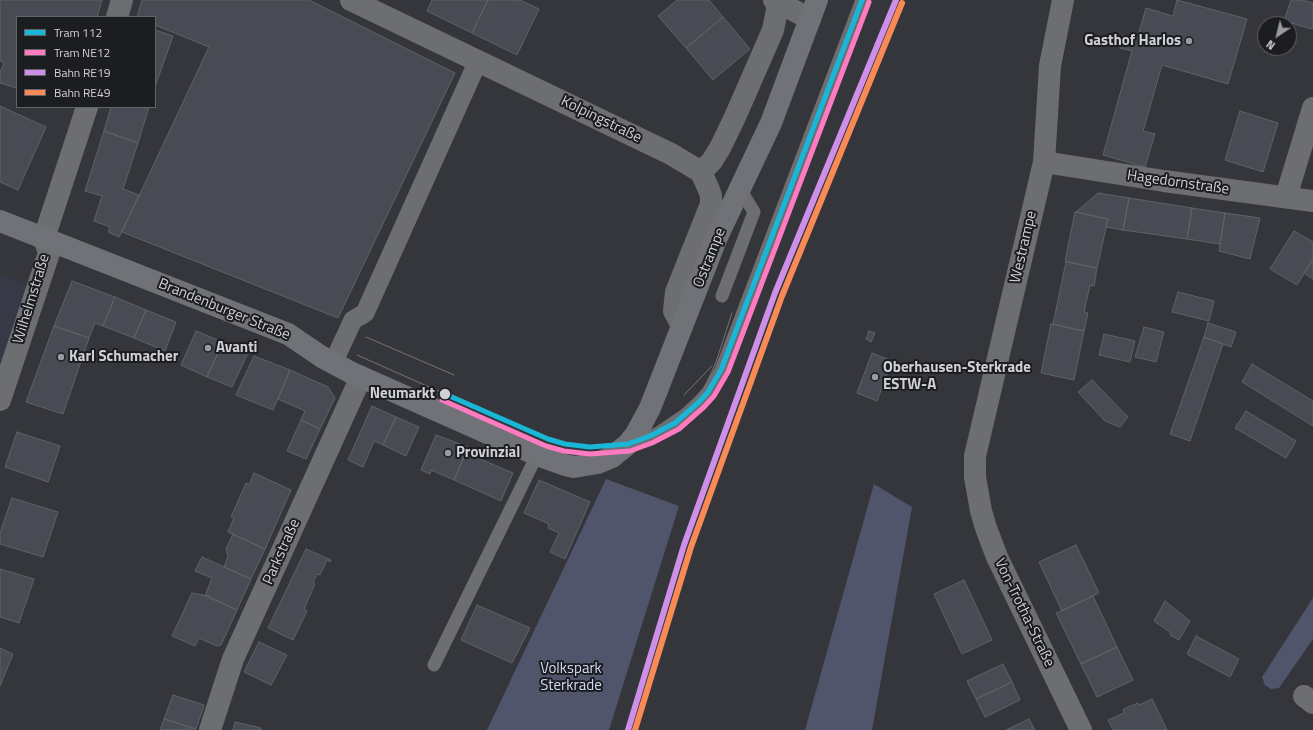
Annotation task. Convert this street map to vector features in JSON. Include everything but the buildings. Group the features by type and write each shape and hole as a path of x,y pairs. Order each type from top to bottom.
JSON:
{"main road":[{"name":"Ostrampe","path":"619,452 628,444 644,420 718,237 771,123 813,9"},
{"name":"Brandenburger Straße","path":"0,221 288,334 333,363 361,377 537,455 565,465 578,466 606,461 619,452"}],"street":[{"path":"117,16 122,0"},
{"name":"Kolpingstraße","path":"351,0 671,154 701,172"},
{"name":"Westrampe","path":"977,492 975,477 976,456 1044,162 1050,66 1064,0"},
{"path":"682,326 674,311 676,292 711,204 711,196 701,172 712,161 735,117 773,30 777,1 813,9"},
{"path":"333,363 353,320 365,313 478,61"},
{"name":"Wilhelmstraße","path":"0,400 49,254 44,238 87,108"},
{"path":"1286,197 1313,108"},
{"name":"Hagedornstraße","path":"1044,162 1164,181 1313,201"},
{"name":"Parkstraße","path":"210,730 233,659 361,377"},
{"name":"Von-Trotha-Straße","path":"977,492 986,528 997,558 1081,730"}],"lane":[{"path":"619,452 674,423 699,402 708,392 721,370 862,0"},
{"path":"722,296 754,212 740,189"},
{"path":"434,665 537,455"}],"shaded area":[{"path":"0,274 31,287 0,368"}],"green space":[{"name":"Volkspark Sterkrade","path":"606,479 679,506 609,730 487,730"},
{"path":"874,484 912,507 872,730 805,730"},
{"path":"1313,598 1313,639 1279,688 1271,689 1265,685 1262,677"}],"tram line":[{"name":"112","path":"445,394 548,439 565,444 590,447 628,444 650,436 675,423 699,402 708,392 721,370 862,0"},
{"name":"NE12","path":"442,400 546,446 564,451 590,454 630,451 652,443 679,429 704,407 714,396 728,372 869,2"},
{"path":"675,423 694,404 705,387 716,362 732,313"},
{"path":"722,354 742,317"},
{"path":"366,337 454,375"},
{"path":"357,355 445,394"},
{"path":"684,395 712,366"}],"rail line":[{"name":"RE19","path":"628,730 684,545 775,293 896,0"},
{"name":"RE49","path":"635,730 691,547 782,296 902,3"}],"place":[{"name":"Gasthof Harlos","path":"1189,41"},
{"name":"Avanti","path":"208,348"},
{"name":"Karl Schumacher","path":"61,357"},
{"name":"Oberhausen-Sterkrade ESTW-A","path":"875,377"},
{"name":"Neumarkt","path":"445,394"},
{"name":"Provinzial","path":"448,453"}]}
